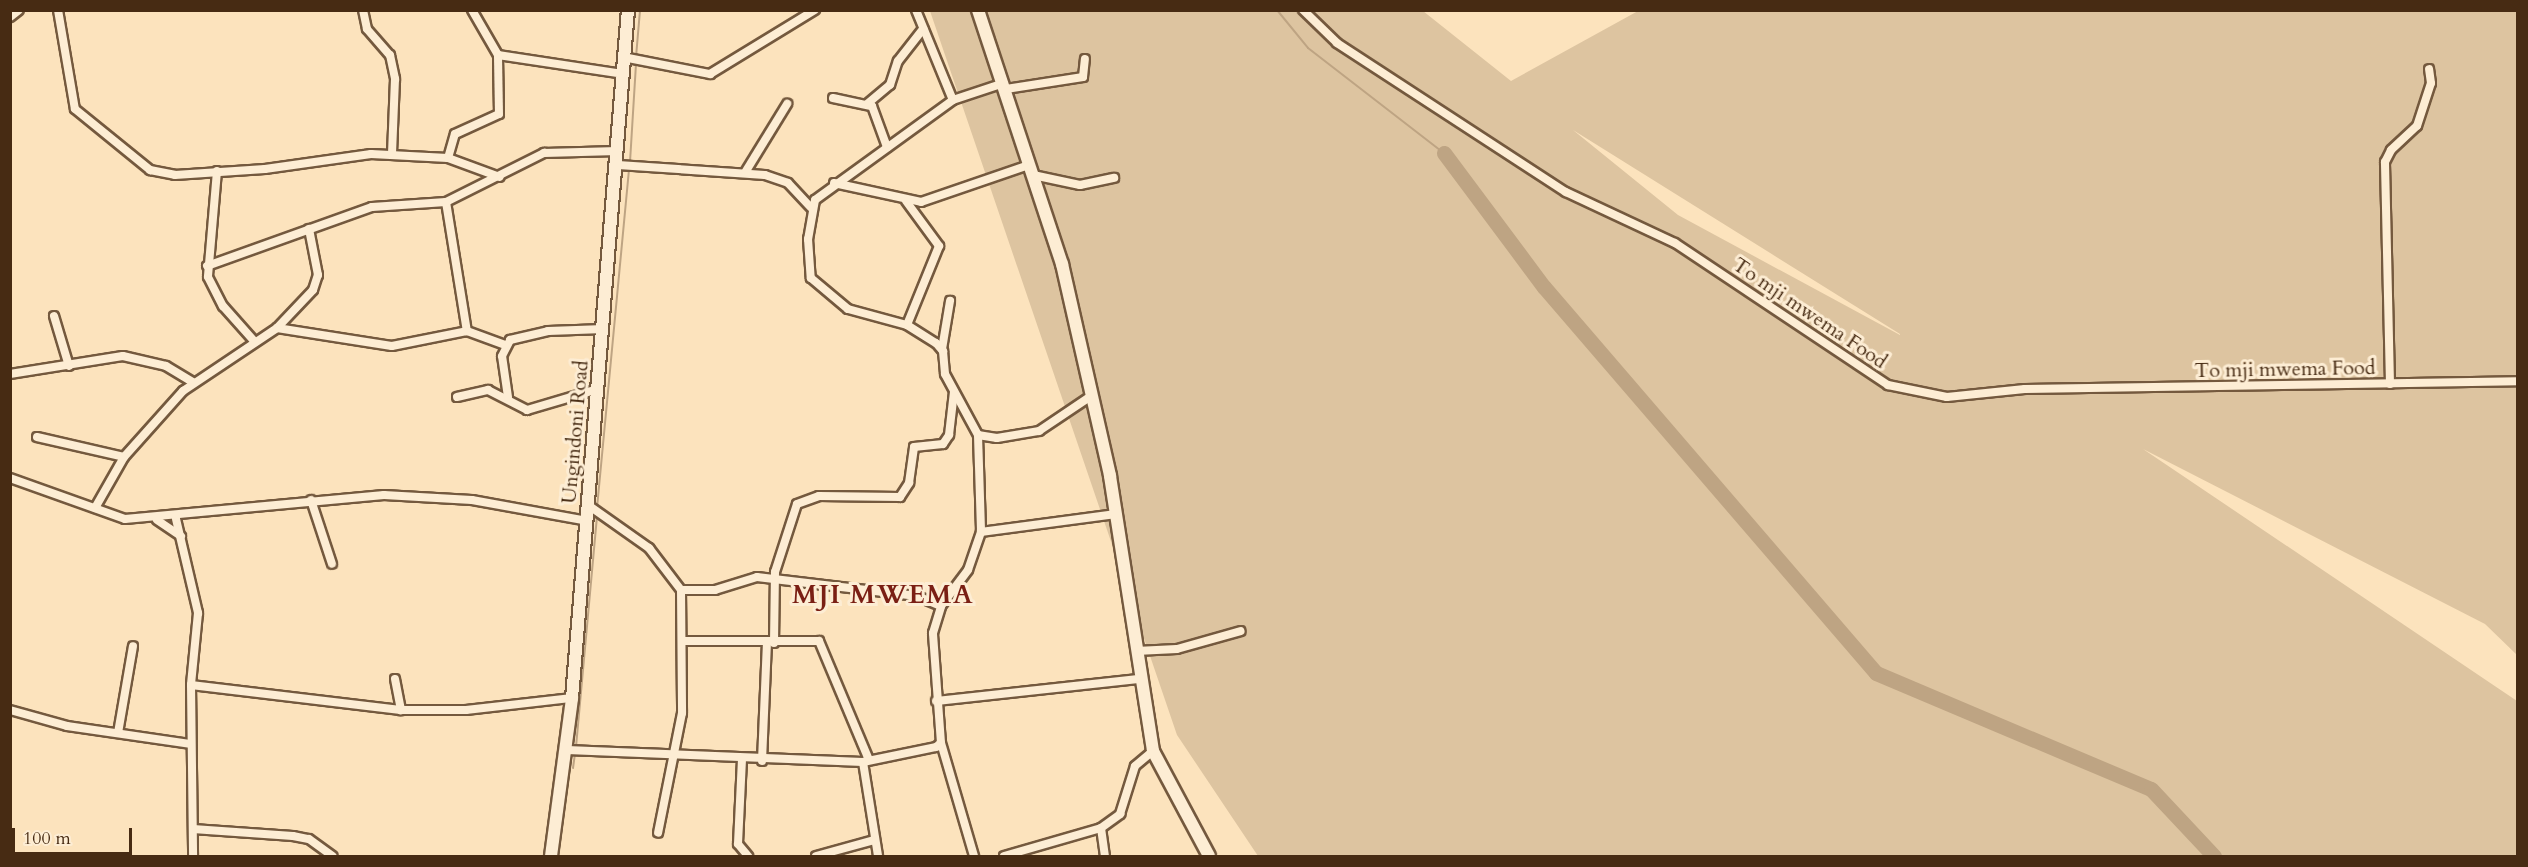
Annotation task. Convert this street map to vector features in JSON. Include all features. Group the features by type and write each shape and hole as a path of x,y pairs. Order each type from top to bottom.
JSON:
{"main road":[{"name":"Ungindoni Road","path":"551,856 567,750 572,698 596,390 604,329 618,165 628,10"},
{"path":"978,10 1062,264 1116,514 1139,679 1153,752 1209,856"}],"street":[{"path":"10,17 19,10"},
{"path":"58,10 75,109 83,118 150,170 175,175 348,155 392,155 448,158 500,177"},
{"path":"363,10 367,29 390,55 395,79 392,155"},
{"path":"448,158 455,134 499,114 498,56 472,10"},
{"path":"624,57 710,74 815,10"},
{"path":"916,10 953,100"},
{"name":"To mji mwema Food","path":"1303,10 1337,43 1566,192 1675,243 1888,385 1947,397 2025,389 2517,381"},
{"path":"867,104 890,85 898,61 923,29"},
{"path":"498,56 623,74"},
{"path":"942,349 907,325 848,309 817,285 811,278 808,239 810,207 834,183 953,100 1005,86 1083,77 1085,59"},
{"path":"2390,384 2385,162 2391,150 2417,126 2432,84 2429,69"},
{"path":"833,98 867,104 876,112 887,147"},
{"path":"746,171 787,104"},
{"path":"207,266 372,207 446,202 553,151 618,152"},
{"path":"618,165 746,171 788,183 810,207"},
{"path":"834,183 906,201 921,202 1031,170 1080,185 1114,178"},
{"path":"217,171 207,266 218,299 255,342"},
{"path":"906,201 939,246 907,325"},
{"path":"446,202 467,331"},
{"path":"920,222 921,202"},
{"path":"95,508 124,457 193,382 277,328 317,282 309,229"},
{"path":"950,300 942,349 954,392 978,435 981,532 968,570 941,606 932,660 941,743 974,856"},
{"path":"54,316 69,366"},
{"path":"277,328 392,346 467,331 505,345 548,331 604,329"},
{"path":"505,345 508,397"},
{"path":"10,374 69,366 98,356 129,357 166,366 193,382"},
{"path":"457,397 488,390 508,397 519,407 542,409 596,390"},
{"path":"762,761 776,581 796,504 819,496 900,496 909,483 914,447 943,444 949,435 954,392"},
{"path":"978,435 997,438 1039,431 1091,396"},
{"path":"37,437 124,457"},
{"path":"10,478 125,519 176,519 310,500 434,496 587,522"},
{"path":"310,500 332,564"},
{"path":"588,506 649,548 681,590 684,641 682,713 671,756 658,833"},
{"path":"981,532 1116,514"},
{"path":"176,519 198,613 191,685 193,856"},
{"path":"157,520 181,536"},
{"path":"681,590 716,590 750,577 916,596 941,606"},
{"path":"1136,651 1177,649 1241,631"},
{"path":"684,641 770,643 813,639 824,645 851,726 866,761 874,840 878,856"},
{"path":"118,733 133,646"},
{"path":"395,679 401,710"},
{"path":"936,701 1139,679"},
{"path":"191,685 401,710 466,710 572,698"},
{"path":"10,710 49,723 190,744"},
{"path":"567,750 762,761 866,761 941,743"},
{"path":"1004,856 1101,828 1120,814 1131,774 1153,752"},
{"path":"742,759 738,844 748,856"},
{"path":"1101,828 1106,856"},
{"path":"193,829 309,839 332,856"},
{"path":"816,856 874,840"}],"shaded area":[{"path":"930,11 1423,11 1511,81 1638,11 2517,11 2517,655 2485,624 2143,449 2517,701 2517,856 1258,856 1177,735","holes":["1573,130 1900,334 1678,215"]}],"waterway":[{"path":"636,57 640,10"},
{"path":"1277,10 1308,48 1444,153"},
{"path":"630,162 636,63"},
{"path":"1444,153 1544,287 1876,673 2151,789 2214,856"},
{"path":"597,508 629,168"},
{"path":"576,747 597,514"},
{"path":"573,768 575,753"}],"district":[{"name":"MJI MWEMA","path":"883,595"}]}
